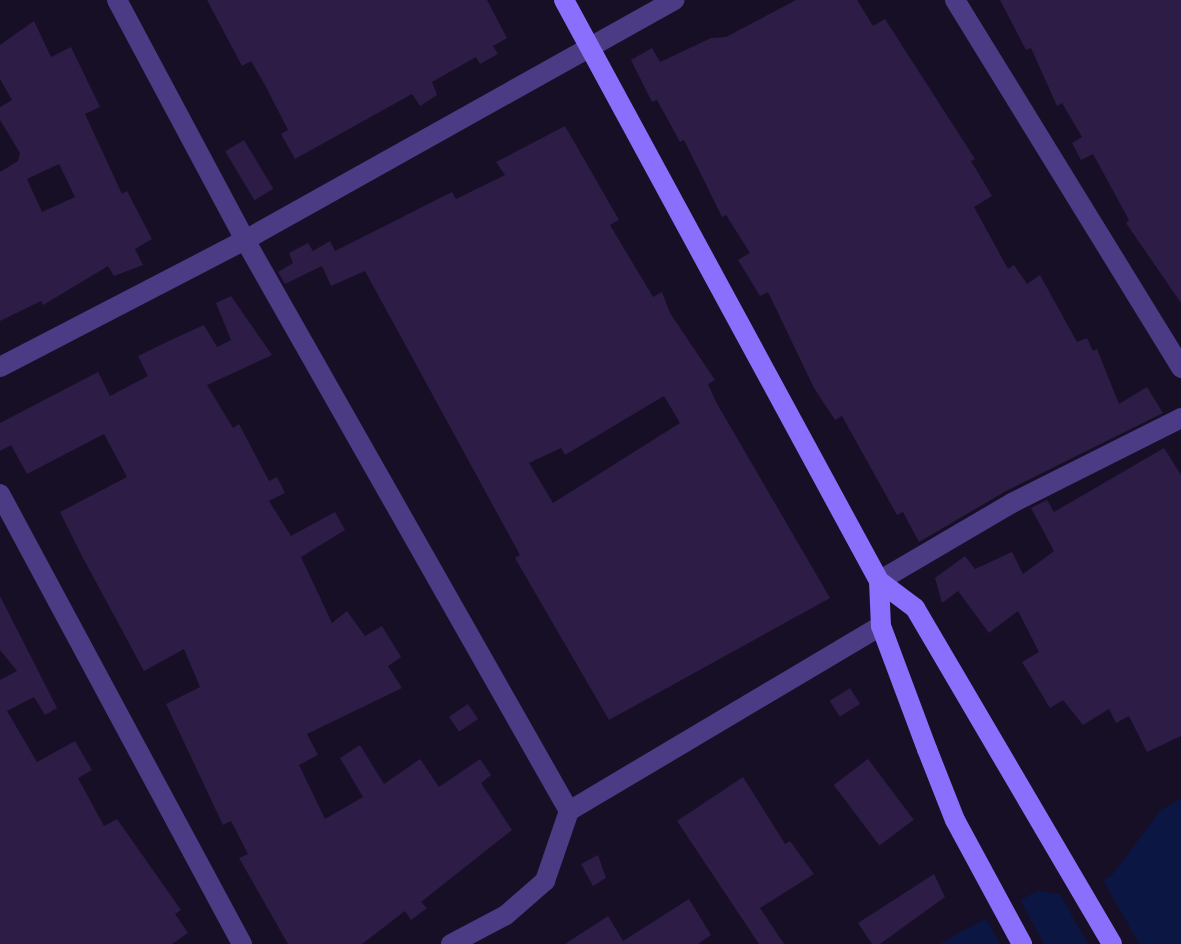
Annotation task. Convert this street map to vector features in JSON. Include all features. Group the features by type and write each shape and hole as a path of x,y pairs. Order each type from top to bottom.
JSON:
{"main road":[{"path":"564,0 879,581 915,608 1053,835 1112,944"},
{"path":"879,581 881,626 955,820 1022,944"}],"street":[{"path":"117,0 245,240 569,811"},
{"path":"0,367 245,240 674,0"},
{"path":"955,0 1181,368"},
{"path":"879,581 1012,503 1181,418"},
{"path":"0,494 242,944"},
{"path":"451,944 506,915 545,881 569,811 881,626"}],"shaded area":[{"path":"1181,799 1181,944 939,944 1037,891 1069,895 1111,876 1162,809"}],"pier":[{"path":"1101,876 1139,944 1088,944 1057,889 1069,891"},
{"path":"1018,896 1044,944 1000,944 984,915"}],"building":[{"path":"207,0 487,0 507,38 493,46 498,54 480,64 476,57 432,82 437,95 420,106 412,94 295,159 281,134 288,130 265,85 251,61 242,66"},
{"path":"796,0 857,0 873,26 885,19 975,159 971,161 992,196 974,207 1008,269 1014,265 1027,284 1040,275 1077,342 1087,338 1093,351 1097,349 1119,404 1147,387 1163,413 1006,491 919,542 903,512 897,515 842,416 835,420 814,388 768,292 760,296 738,260 750,253 726,215 722,217 684,140 680,142 657,100 652,102 631,60 652,48 660,62 711,38 726,37"},
{"path":"1000,0 1181,0 1181,303 1126,223 1129,220 1093,154 1081,160 1072,143 1082,137 1062,103 1057,106 1031,48 1026,50"},
{"path":"34,21 51,57 71,47 100,107 85,114 122,194 127,191 152,239 135,249 143,265 114,276 108,266 43,305 41,301 0,321 0,172 18,161 20,153 0,120 0,107 12,100 0,79 0,45","holes":["59,164 75,197 42,212 27,179"]},
{"path":"565,126 619,220 610,225 653,297 662,292 670,313 715,380 708,384 716,402 830,598 609,720 515,558 520,555 365,271 331,286 322,266 285,284 278,272 293,263 289,253 308,243 313,251 330,241 335,251 452,192 456,199 505,175 496,162","holes":["664,396 680,423 553,503 529,463 561,448 565,455"]},
{"path":"244,140 273,189 254,200 225,151"},
{"path":"231,296 272,355 207,385 233,428 239,424 269,481 277,477 285,493 269,501 291,536 335,512 345,530 301,557 332,623 347,611 365,636 382,626 401,657 388,666 402,688 307,734 318,755 299,765 325,819 363,797 340,758 360,745 384,784 420,759 439,787 480,759 491,775 481,783 512,830 421,902 427,908 411,920 405,911 362,944 288,944 239,858 248,854 231,821 223,825 166,704 200,687 184,649 144,671 83,558 60,512 127,477 104,434 27,474 11,445 0,451 0,423 98,372 110,396 148,376 138,356 173,339 204,325 217,347 231,340 216,303"},
{"path":"1164,448 1181,475 1181,736 1147,752 1129,716 1116,723 1109,709 1083,725 1063,700 1050,708 1022,662 1039,652 1018,611 989,633 958,591 942,603 935,578 965,556 975,569 1012,552 1023,574 1054,551 1031,508 1047,500 1054,512"},
{"path":"0,596 57,708 45,715 34,697 7,711 37,762 75,741 92,770 78,778 104,826 117,819 181,910 175,914 188,933 172,944 0,944 0,680 17,671 0,650"},
{"path":"850,688 860,704 840,717 830,701"},
{"path":"468,704 478,719 459,732 449,717"},
{"path":"868,759 914,820 879,846 834,785"},
{"path":"743,777 785,844 790,841 814,874 760,908 784,944 759,944 677,821"},
{"path":"598,855 606,878 593,886 581,864"},
{"path":"934,874 945,897 880,944 872,944 858,923"},
{"path":"689,899 711,935 698,944 565,944 608,916 623,941"}]}
